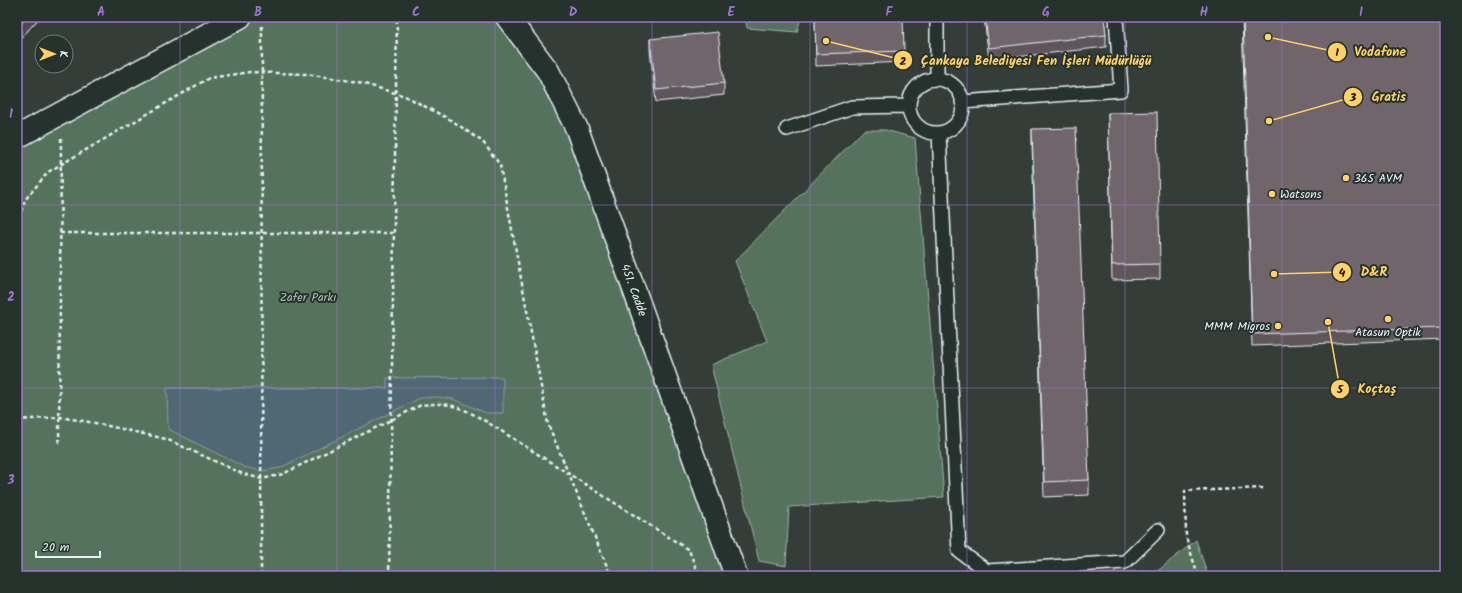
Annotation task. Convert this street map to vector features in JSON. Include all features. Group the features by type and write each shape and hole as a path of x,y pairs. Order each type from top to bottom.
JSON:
{"street":[{"path":"17,137 240,17"},
{"name":"451. Cadde","path":"507,17 548,71 577,129 736,576"}],"lane":[{"path":"937,17 937,79"},
{"path":"962,102 1121,90 1116,17"},
{"path":"937,79 952,84 962,97 962,102 962,113 959,120 947,131 939,133 932,133 917,126 912,119 909,106 911,96 922,83 937,79"},
{"path":"787,129 852,107 909,106"},
{"path":"939,133 959,551 987,571 1124,562 1158,530"}],"path":[{"path":"261,576 262,17"},
{"path":"389,576 398,17"},
{"path":"17,225 25,200 48,172 209,78 250,72 306,74 358,82 405,96 451,120 483,142 500,165 548,424 611,576"},
{"path":"59,443 61,113"},
{"path":"60,233 394,233"},
{"path":"17,420 60,417 95,423 166,439 243,474 262,479 283,474 421,405 452,405 495,427 689,550 699,576"},
{"path":"1198,576 1186,537 1185,491 1266,488"}],"green space":[{"name":"Zafer Parkı","path":"240,17 507,17 548,71 736,576 17,576 17,137"},
{"path":"745,17 801,17 797,32 747,28"},
{"path":"864,130 885,130 915,138 944,497 789,507 786,566 759,561 711,365 767,341 735,261"},
{"path":"1196,540 1208,576 1067,576 1159,570"}],"water":[{"path":"503,377 503,413 486,413 453,399 436,397 420,398 280,468 262,471 244,467 168,429 167,388 387,388 387,378"}],"building":[{"path":"17,17 27,17 21,24 17,20"},
{"path":"903,17 904,51 816,54 815,20"},
{"path":"985,17 1104,17 1106,35 989,48"},
{"name":"365 AVM","path":"1243,17 1445,17 1445,328 1252,334"},
{"path":"718,32 724,83 656,90 650,39"},
{"path":"1157,112 1160,264 1112,265 1108,113"},
{"path":"1076,128 1089,480 1044,482 1032,129"}],"place":[{"name":"Vodafone","path":"1268,37"},
{"name":"Çankaya Belediyesi Fen İşleri Müdürlüğü","path":"826,41"},
{"name":"Gratis","path":"1269,121"},
{"name":"365 AVM","path":"1346,178"},
{"name":"Watsons","path":"1272,194"},
{"name":"D&R","path":"1274,274"},
{"name":"Atasun Optik","path":"1388,319"},
{"name":"Koçtaş","path":"1328,322"},
{"name":"MMM Migros","path":"1278,326"}]}
